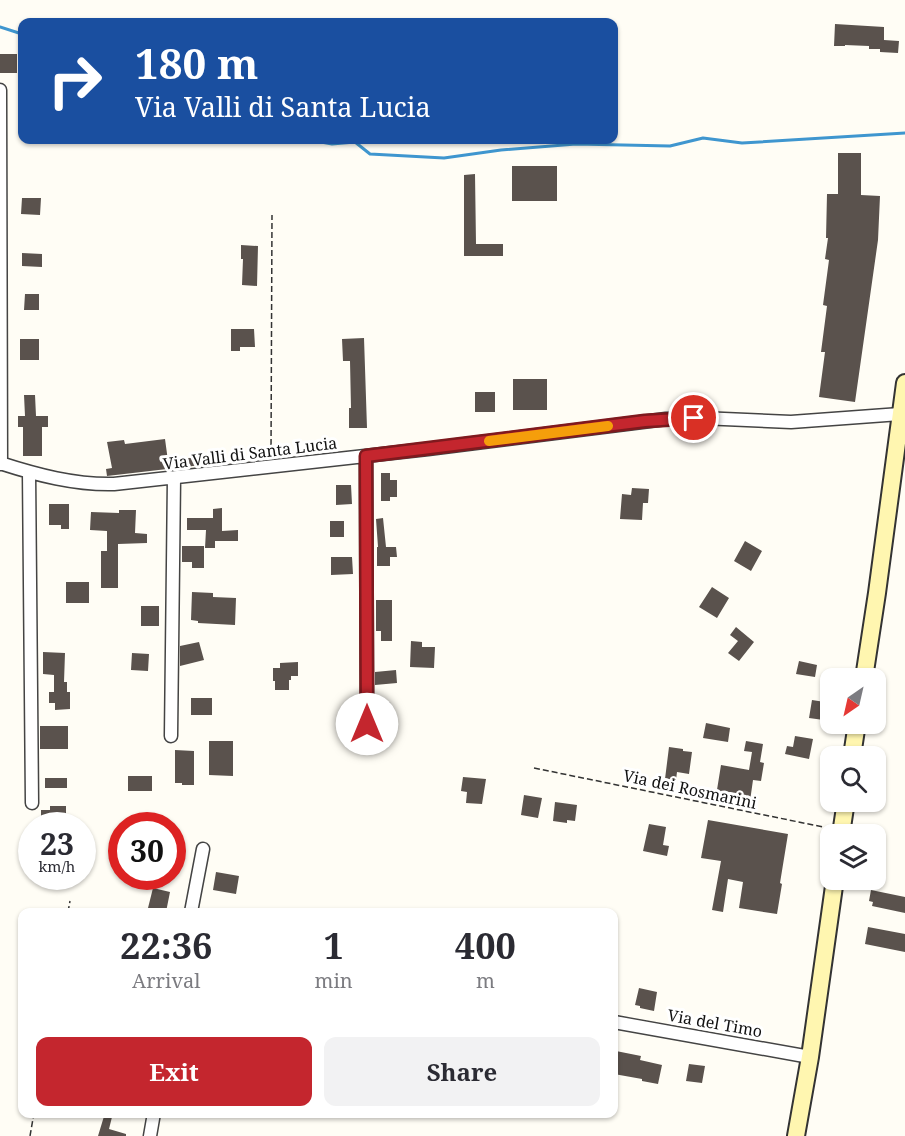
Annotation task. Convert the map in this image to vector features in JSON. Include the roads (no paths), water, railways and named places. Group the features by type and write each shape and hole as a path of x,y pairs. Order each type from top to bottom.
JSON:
{"main road":[{"path":"866,668 905,383"},
{"path":"796,1136 810,1057 833,890"}],"street":[{"path":"0,90 1,464"},
{"name":"Via Valli di Santa Lucia","path":"1,464 74,482 129,483 666,419 701,418 791,422 900,414"},
{"path":"366,456 367,724"},
{"path":"29,472 32,803"},
{"path":"171,735 174,478"},
{"path":"192,908 203,849"},
{"name":"Via del Timo","path":"618,1023 810,1057"},
{"path":"150,1136 153,1118"}],"waterway":[{"path":"0,27 18,33"},
{"path":"576,144 670,146 703,138 742,143 905,133"},
{"path":"358,144 370,154 444,158 501,150 576,144"}]}
